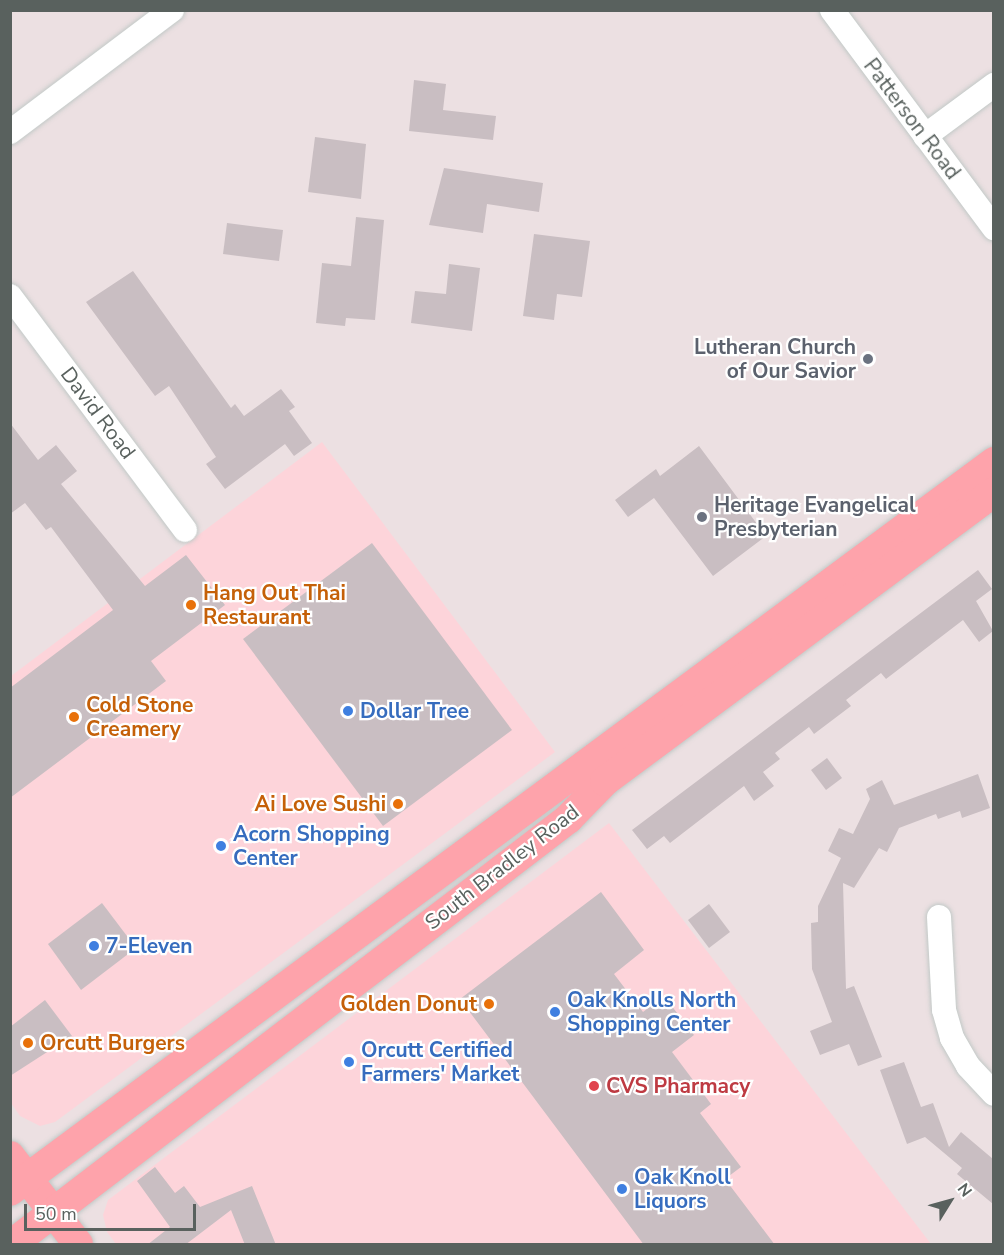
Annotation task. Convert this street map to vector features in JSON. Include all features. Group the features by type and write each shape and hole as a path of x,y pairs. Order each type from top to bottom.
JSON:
{"main road":[{"name":"South Bradley Road","path":"16,1175 399,903 993,462"},
{"name":"South Bradley Road","path":"14,1241 544,838 605,781 993,492"},
{"path":"290,1032 308,993 384,934 399,912 399,903 410,905 433,899 503,846 544,838"},
{"path":"16,1175 53,1212 78,1245"}],"street":[{"path":"10,132 172,10"},
{"name":"Patterson Road","path":"832,10 993,228"},
{"path":"925,136 993,85"},
{"name":"David Road","path":"10,296 184,530"},
{"path":"939,917 944,1011 952,1038 968,1066 993,1094"}],"shaded area":[{"name":"Acorn Shopping Center","path":"322,442 555,752 55,1122 40,1126 20,1116 11,1103 11,676"},
{"name":"Oak Knolls North Shopping Center","path":"609,823 931,1244 116,1244 107,1232 103,1215 108,1200"}],"building":[{"path":"414,80 446,84 443,110 496,116 493,140 409,131"},
{"path":"315,137 366,144 361,199 308,192"},
{"path":"444,168 543,183 539,212 487,204 483,233 429,225"},
{"path":"356,217 384,220 375,320 346,318 345,326 316,323 322,263 351,266"},
{"path":"227,223 283,230 279,261 223,254"},
{"path":"534,234 590,241 582,297 557,294 554,320 523,316"},
{"path":"449,264 480,268 472,331 411,323 415,291 446,294"},
{"path":"133,271 231,408 235,404 244,416 281,389 295,407 289,411 312,443 294,456 285,444 225,489 206,464 216,457 169,386 155,396 86,302"},
{"path":"10,423 38,460 56,445 77,471 61,484 145,586 186,555 225,605 151,661 166,681 10,798 10,688 113,610 51,527 46,530 25,503 10,514"},
{"path":"699,446 766,536 713,576 654,498 628,517 615,500 656,469 660,476"},
{"path":"372,543 512,730 383,826 243,639"},
{"path":"978,570 992,589 976,601 993,631 979,642 963,620 886,679 881,673 846,700 851,706 814,734 809,727 775,753 780,759 763,772 774,786 754,801 744,786 670,843 664,836 647,849 632,830"},
{"path":"827,758 842,778 826,790 811,770"},
{"path":"978,774 990,808 962,818 960,811 938,819 936,814 899,828 887,852 879,848 854,888 843,883 846,989 854,986 882,1057 858,1066 849,1044 820,1055 810,1031 832,1022 812,969 811,923 818,922 818,906 841,858 828,851 839,828 853,834 870,799 866,789 882,780 894,805"},
{"path":"601,892 644,950 614,974 643,1012 664,996 694,1035 672,1052 711,1104 700,1113 741,1167 725,1179 775,1245 644,1245 460,999"},
{"path":"102,903 136,948 81,990 48,944"},
{"path":"709,904 730,932 709,948 688,920"},
{"path":"45,1000 72,1036 10,1076 10,1027"},
{"path":"904,1062 921,1107 933,1103 949,1147 961,1132 993,1159 993,1204 957,1174 962,1168 925,1137 907,1144 880,1070"},
{"path":"155,1167 175,1193 184,1186 200,1207 252,1186 276,1245 245,1245 231,1210 185,1245 147,1245 170,1227 137,1181"}],"place":[{"name":"Lutheran Church of Our Savior","path":"868,359"},
{"name":"Heritage Evangelical Presbyterian","path":"702,517"},
{"name":"Hang Out Thai Restaurant","path":"191,605"},
{"name":"Dollar Tree","path":"348,711"},
{"name":"Cold Stone Creamery","path":"74,717"},
{"name":"Ai Love Sushi","path":"398,804"},
{"name":"Acorn Shopping Center","path":"221,846"},
{"name":"7-Eleven","path":"94,946"},
{"name":"Golden Donut","path":"489,1004"},
{"name":"Oak Knolls North Shopping Center","path":"555,1012"},
{"name":"Orcutt Burgers","path":"28,1043"},
{"name":"Orcutt Certified Farmers' Market","path":"349,1062"},
{"name":"CVS Pharmacy","path":"594,1086"},
{"name":"Oak Knoll Liquors","path":"622,1189"}]}
